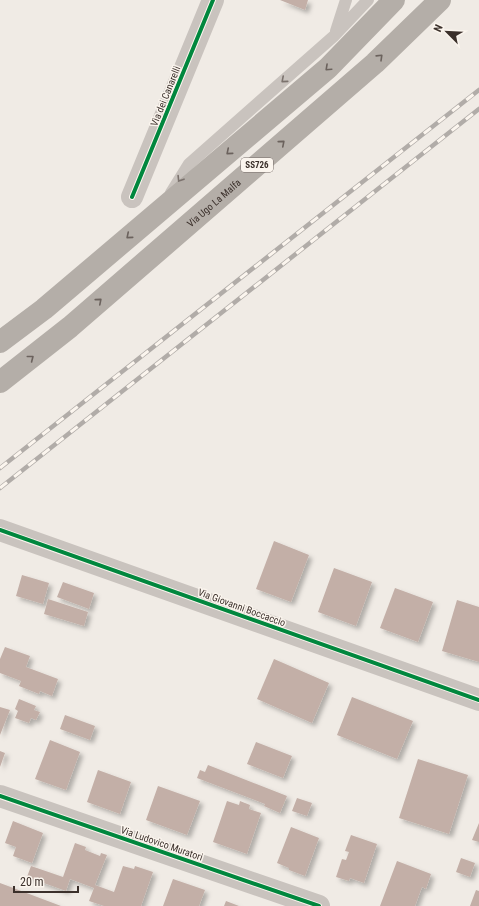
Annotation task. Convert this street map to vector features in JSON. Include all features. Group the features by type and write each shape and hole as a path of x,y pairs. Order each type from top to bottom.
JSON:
{"highway":[{"name":"SS726","path":"0,342 44,309 328,68 394,0"},
{"name":"Via Ugo La Malfa","path":"0,382 70,327 363,73 440,0"}],"street":[{"name":"Via dei Canarelli","path":"132,198 213,0"},
{"name":"Via Giovanni Boccaccio","path":"0,530 479,700"},
{"name":"Via Ludovico Muratori","path":"0,796 319,906"}],"lane":[{"path":"334,36 346,0"},
{"path":"161,210 189,164 334,36 368,0"}],"building":[{"path":"280,0 308,0 305,10"},
{"path":"274,541 309,555 291,602 256,589"},
{"path":"334,568 372,582 356,626 318,612"},
{"path":"22,575 49,583 43,604 16,596"},
{"path":"63,582 94,593 89,609 57,597"},
{"path":"395,588 433,602 418,642 380,628"},
{"path":"48,599 88,612 84,626 44,614"},
{"path":"457,600 479,607 479,662 442,651"},
{"path":"5,647 30,656 26,667 58,679 52,696 40,691 39,694 19,686 21,681 0,673 0,659"},
{"path":"274,659 329,683 312,723 257,699"},
{"path":"352,697 413,721 397,759 337,735"},
{"path":"19,699 36,706 34,710 40,712 36,720 31,718 29,723 15,718 18,711 15,709"},
{"path":"0,707 10,710 0,735"},
{"path":"65,715 95,726 90,740 60,729"},
{"path":"50,740 80,752 66,790 35,779"},
{"path":"256,742 292,756 283,778 247,764"},
{"path":"0,751 5,753 0,767"},
{"path":"418,759 468,775 449,834 399,818"},
{"path":"208,765 287,796 280,813 264,806 265,804 197,778 200,770 205,772"},
{"path":"98,770 131,782 120,814 87,802"},
{"path":"158,786 200,801 187,835 146,820"},
{"path":"297,798 312,803 307,816 292,811"},
{"path":"227,801 239,805 240,801 250,805 249,809 261,813 247,854 213,842"},
{"path":"13,821 43,833 32,863 13,856 16,847 5,843"},
{"path":"479,823 479,842 472,840"},
{"path":"291,827 319,838 305,876 289,870 289,868 277,863"},
{"path":"351,835 377,844 364,883 350,878 349,881 336,877 342,859 346,860 349,852 345,851"},
{"path":"75,843 86,847 85,850 100,856 101,853 107,855 95,885 114,892 123,866 134,869 135,866 153,872 141,906 104,906 89,901 94,888 70,879 66,891 27,877 31,866 63,877"},
{"path":"461,858 475,863 470,877 456,872"},
{"path":"397,861 431,874 426,889 422,887 415,906 380,906"},
{"path":"173,879 205,890 199,906 163,906"},
{"path":"0,883 61,906 0,906"},
{"path":"476,890 479,891 479,906 470,906"},
{"path":"226,901 239,906 224,906"}],"railway":[{"path":"0,468 479,90"},
{"path":"0,488 479,109"}],"cycle path":[{"path":"132,197 213,0"},
{"path":"0,530 479,700"},
{"path":"0,796 319,906"}]}
